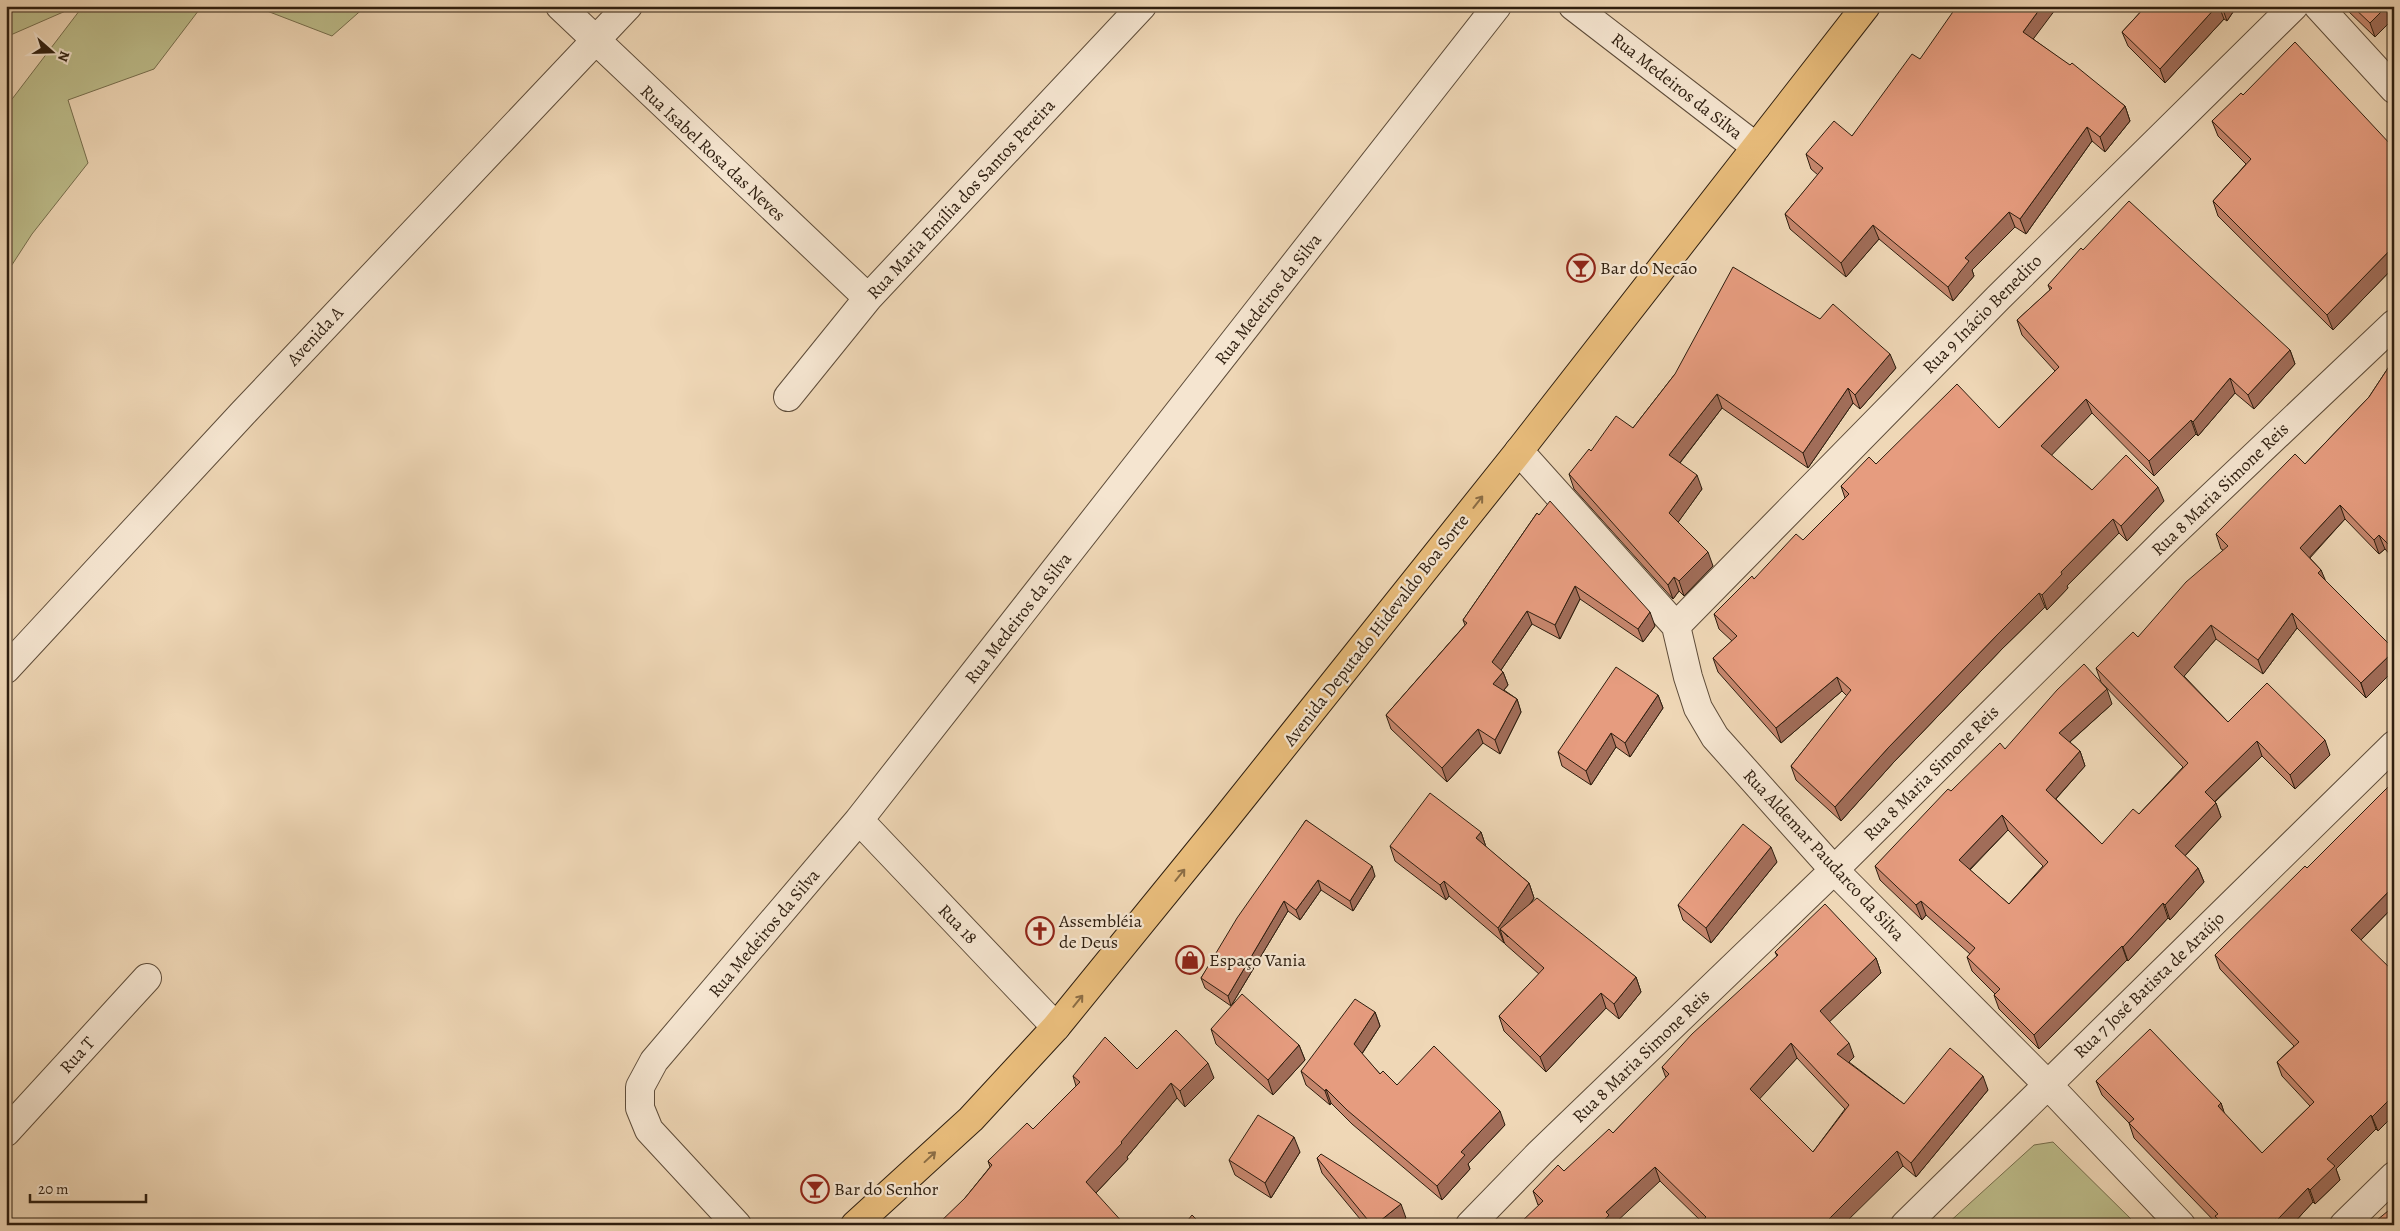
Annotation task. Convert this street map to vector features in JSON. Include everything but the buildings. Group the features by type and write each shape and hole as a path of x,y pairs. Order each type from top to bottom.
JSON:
{"main road":[{"name":"Avenida Deputado Hidevaldo Boa Sorte","path":"855,1225 971,1119 1056,1027 1222,823 1519,451 1866,6"}],"street":[{"name":"Rua Isabel Rosa das Neves","path":"560,6 868,298"},
{"name":"Avenida A","path":"6,669 243,412 628,6"},
{"name":"Rua Maria Emília dos Santos Pereira","path":"788,397 868,298 1142,6"},
{"name":"Rua Medeiros da Silva","path":"737,1225 649,1130 640,1108 640,1087 654,1061 860,820 1497,6"},
{"name":"Rua Medeiros da Silva","path":"1573,6 1756,147"},
{"name":"Rua 9 Inácio Benedito","path":"1676,626 1998,298 2294,6"},
{"path":"2318,6 2394,89"},
{"name":"Rua 8 Maria Simone Reis","path":"1470,1225 1540,1153 1834,870 2169,537 2394,324"},
{"name":"Rua Aldemar Paudarco da Silva","path":"1519,451 1676,626 1688,677 1698,708 1716,737 1834,870 2048,1085 2182,1225"},
{"name":"Rua 7 José Batista de Araújo","path":"1904,1225 2394,745"},
{"name":"Rua 18","path":"860,820 1056,1027"},
{"name":"Rua T","path":"6,1132 147,978"},
{"path":"2344,1225 2394,1176"}],"green space":[{"path":"6,6 77,6 6,37"},
{"path":"83,6 202,6 154,69 68,100 88,163 32,234 6,274 6,107"},
{"path":"254,6 366,6 332,36"},
{"path":"2053,1142 2137,1225 1946,1225 2034,1145"}],"place":[{"name":"Bar do Necão","path":"1581,268"},
{"name":"Assembléia de Deus","path":"1040,931"},
{"name":"Espaço Vania","path":"1190,960"},
{"name":"Bar do Senhor","path":"815,1189"}]}
